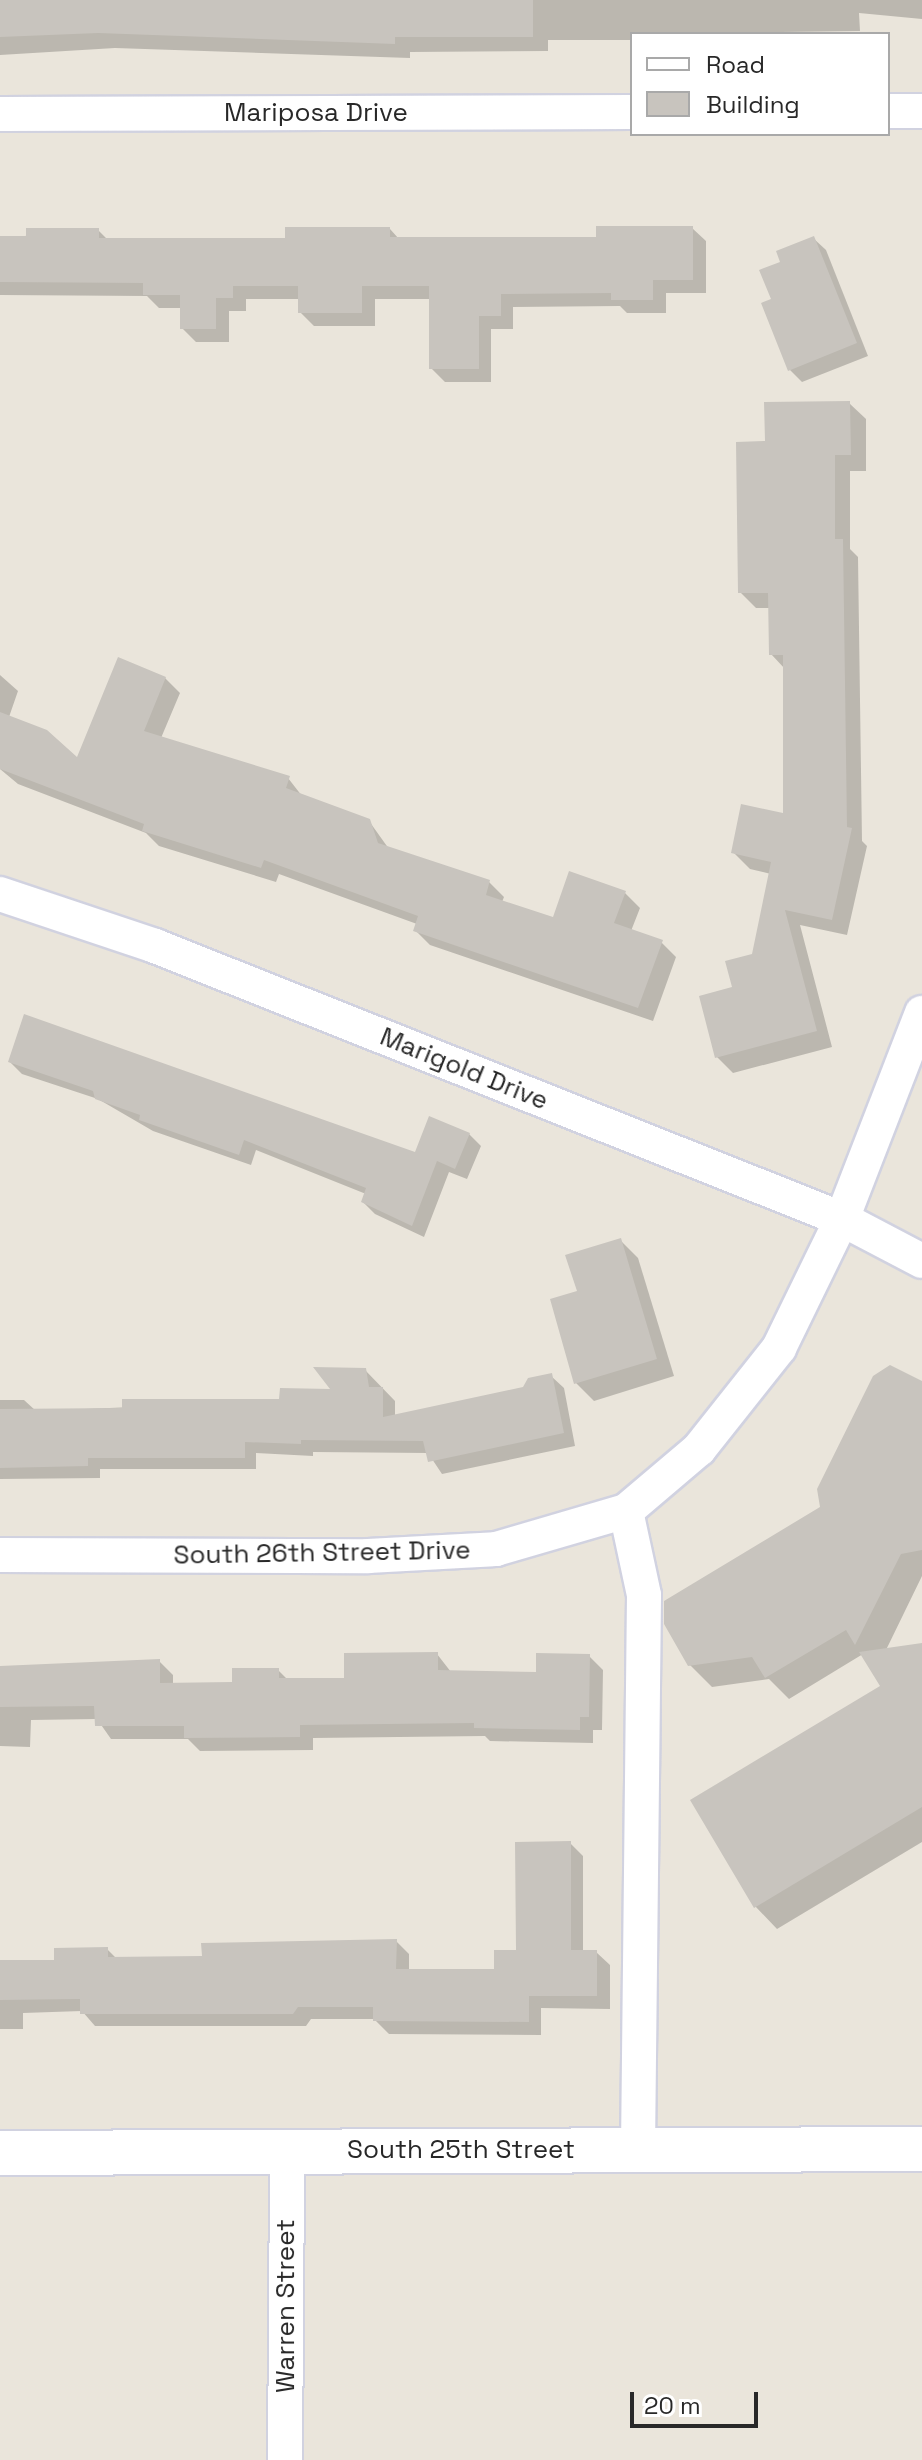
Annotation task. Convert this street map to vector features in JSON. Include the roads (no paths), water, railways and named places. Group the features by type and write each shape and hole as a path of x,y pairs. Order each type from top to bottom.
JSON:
{"main road":[{"name":"South 25th Street","path":"0,2153 922,2149"}],"street":[{"path":"890,111 922,111"},
{"name":"Mariposa Drive","path":"0,114 630,112"},
{"name":"Marigold Drive","path":"0,894 155,946 842,1219 922,1261"},
{"name":"South 26th Street Drive","path":"0,1555 368,1556 496,1549 626,1511 699,1449 779,1348 842,1219 922,1013"},
{"path":"626,1511 644,1595 638,2149"},
{"name":"Warren Street","path":"285,2460 287,2152"}]}
